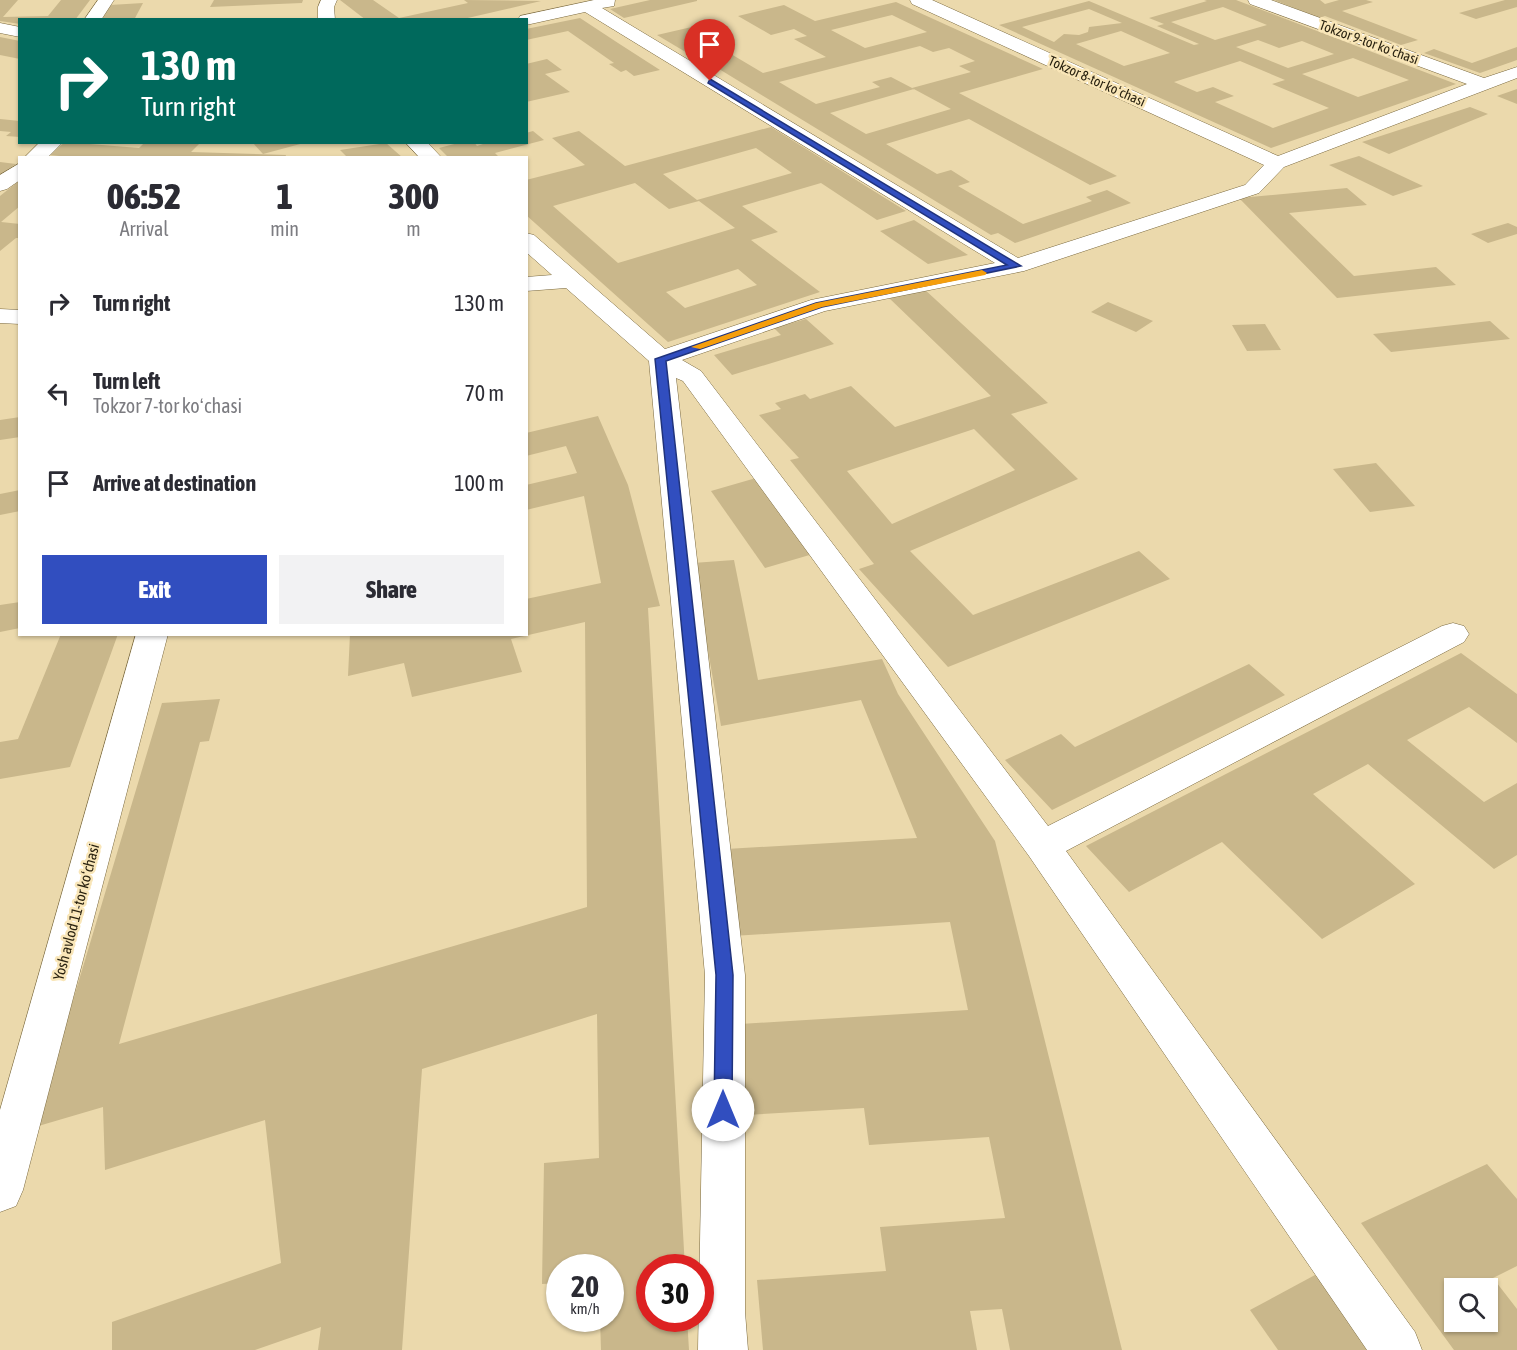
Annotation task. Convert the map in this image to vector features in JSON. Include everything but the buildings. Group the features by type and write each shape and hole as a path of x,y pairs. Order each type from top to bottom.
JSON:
{"street":[{"path":"93,18 106,0"},
{"path":"327,18 326,7 329,0"},
{"path":"528,20 618,0"},
{"name":"Tokzor 8-tor koʻchasi","path":"918,0 1277,162"},
{"name":"Tokzor 9-tor koʻchasi","path":"1256,0 1483,84"},
{"path":"588,7 1016,266"},
{"path":"0,28 18,32"},
{"path":"660,359 819,305 1016,266 1252,189 1277,162 1517,72"},
{"path":"36,156 51,144"},
{"path":"417,144 430,156"},
{"path":"0,185 18,171"},
{"path":"528,242 660,359 692,376 1042,846 1397,1350"},
{"path":"528,284 573,280"},
{"path":"0,316 18,317"},
{"path":"660,359 724,975 721,1312 723,1350"},
{"path":"1042,846 1452,634"},
{"name":"Yosh avlod 11-tor koʻchasi","path":"0,1190 151,636"}],"slow traffic":[{"path":"696,347 819,305 982,273"}],"route":[{"path":"710,81 1016,266 819,305 660,359 724,975 723,1110"}]}
